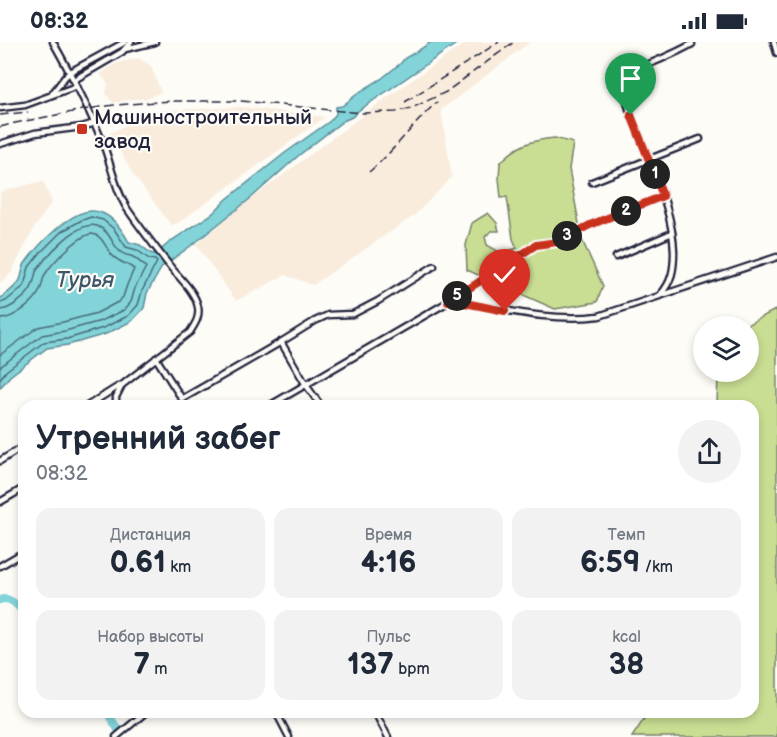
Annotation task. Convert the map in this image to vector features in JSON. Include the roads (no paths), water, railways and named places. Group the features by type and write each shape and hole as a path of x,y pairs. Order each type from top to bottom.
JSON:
{"street":[{"path":"53,42 103,142 127,208 192,294 199,314 190,332 122,384 97,400"},
{"path":"52,94 70,72 124,42"},
{"path":"74,80 125,49 131,42"},
{"path":"125,49 155,42"},
{"path":"774,42 777,54"},
{"path":"658,297 665,290 673,273 672,233 663,196 631,115 625,82 626,74 692,44"},
{"path":"0,108 25,105 77,86"},
{"path":"0,144 35,133 82,127 94,123"},
{"path":"592,182 700,139"},
{"path":"280,400 448,302 536,245 557,242 590,225 663,196"},
{"path":"616,257 672,233"},
{"path":"448,302 537,315 582,318 599,316 776,257"},
{"path":"156,358 182,399 321,318 328,315 353,314 434,266"},
{"path":"281,342 317,400"},
{"path":"116,400 122,384"},
{"path":"0,460 18,450"},
{"path":"0,502 18,492"},
{"path":"0,566 18,556"},
{"path":"116,737 139,718"},
{"path":"279,718 289,737"},
{"path":"378,718 388,737"}],"water":[{"name":"Турья","path":"431,42 459,42 343,121 298,156 251,198 162,267 147,293 144,308 132,321 106,334 68,345 47,348 10,376 0,388 0,299 20,281 24,264 31,255 64,223 82,213 97,211 114,221 129,242 140,245 152,254 157,253 212,214 227,199 285,153 330,121 336,114 336,107 342,106 381,79 405,58"}],"waterway":[{"path":"0,600 7,599 18,607"},
{"path":"111,718 119,731"}],"railway":[{"path":"405,102 499,42"},
{"path":"0,127 114,105 172,101 241,101 361,113 396,112 412,108 446,92 514,42"},
{"path":"369,172 437,102"},
{"path":"0,115 28,112"}],"place":[{"name":"Машиностроительный завод","path":"82,129"}]}
